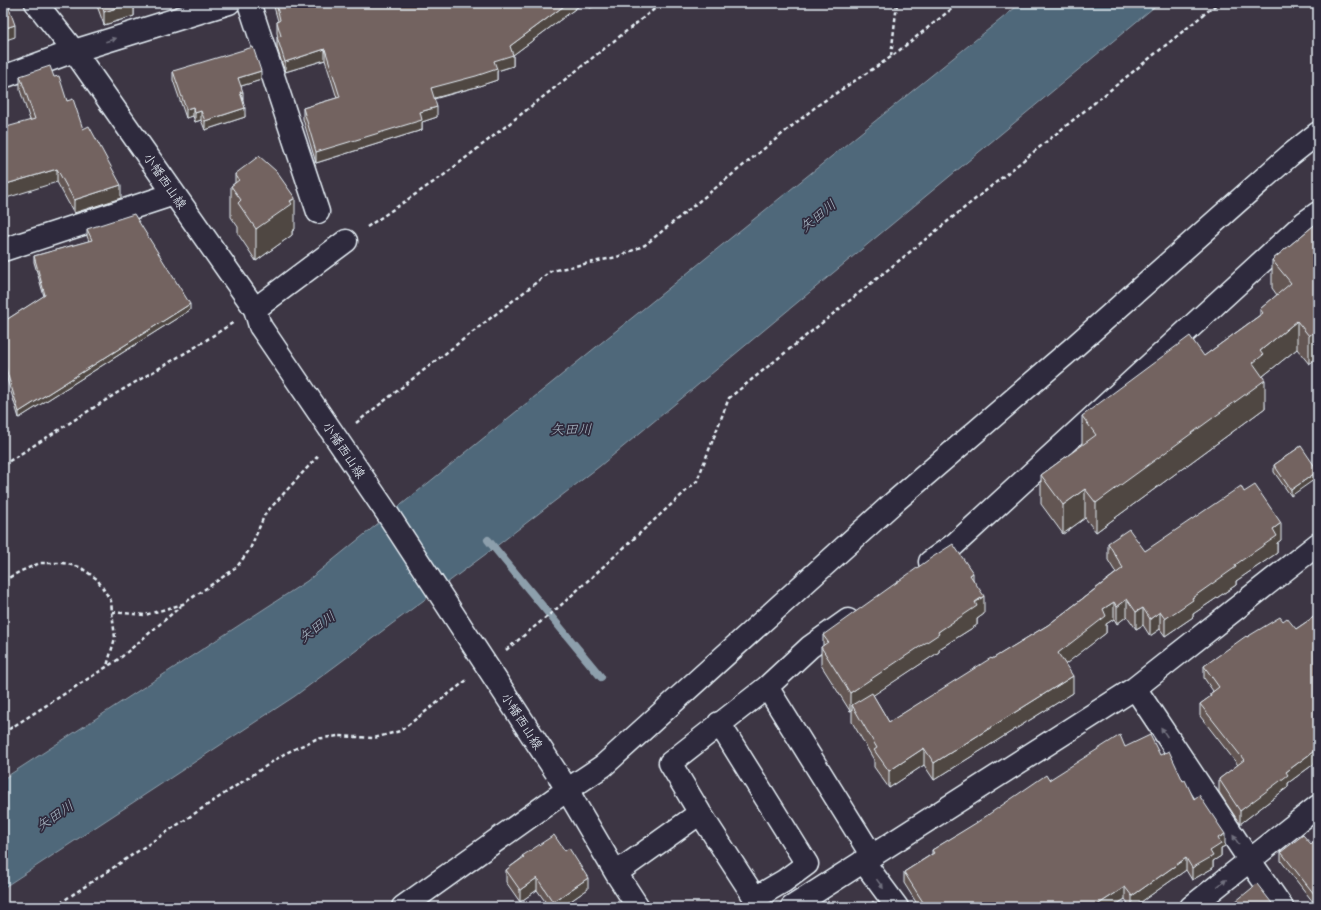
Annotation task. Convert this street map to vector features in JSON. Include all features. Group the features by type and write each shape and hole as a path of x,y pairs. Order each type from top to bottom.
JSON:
{"street":[{"name":"小幡西山線","path":"36,3 74,51 174,194 257,317 562,781 616,873 638,907"},
{"path":"3,77 74,51 229,3"},
{"path":"249,3 318,212"},
{"path":"403,907 562,781 603,766 892,504 1074,347 1289,156 1318,133"},
{"path":"3,250 174,194"},
{"path":"917,571 955,544 1304,223 1318,213"},
{"path":"257,317 346,241"},
{"path":"784,881 794,905 868,859 1135,688 1318,544"},
{"path":"719,723 807,864 784,881 755,898 700,813 670,763 719,723 767,687 810,648 866,607"},
{"path":"767,687 897,907"},
{"path":"1135,688 1282,907"},
{"path":"1191,907 1318,806"},
{"path":"616,873 700,813"}],"path":[{"path":"346,241 444,175 662,3"},
{"path":"891,57 897,3"},
{"path":"352,427 551,271 617,257 645,245 818,105 891,57 959,3"},
{"path":"504,651 560,606 697,481 729,398 1218,3"},
{"path":"3,465 117,393 197,346 257,317"},
{"path":"3,733 119,659 183,604 236,568 250,549 265,514 322,452"},
{"path":"3,581 40,563 63,562 80,568 97,579 111,601 115,638 107,666"},
{"path":"112,612 145,615 183,604"},
{"path":"54,907 284,754 316,739 338,736 374,738 400,731 468,679"}],"water":[{"name":"矢田川","path":"1021,3 1159,3 600,466 494,548 295,696 3,888 3,779 307,581"}],"building":[{"path":"3,3 5,6 8,5 15,25 3,29"},
{"path":"101,3 132,3 104,12"},
{"path":"276,3 568,3 510,46 513,55 494,61 497,69 431,88 437,107 420,112 422,120 316,152 303,108 340,97 325,49 285,62 277,37 281,36 277,22 280,20"},
{"path":"253,47 261,71 238,78 243,92 240,92 245,108 205,121 201,111 195,113 193,107 186,109 173,71"},
{"path":"50,66 54,77 59,76 67,101 73,99 83,129 89,126 121,185 74,200 57,169 3,185 3,128 35,119 20,76"},
{"path":"259,156 276,171 295,198 290,201 292,204 256,229 238,203 241,200 231,186 239,180 235,174"},
{"path":"134,214 190,304 19,412 3,359 3,322 45,295 34,256 92,240 87,229"},
{"path":"1318,222 1318,328 1309,336 1297,321 1260,351 1263,355 1253,363 1265,380 1096,503 1085,489 1063,505 1041,475 1096,435 1082,416 1190,336 1204,356 1263,313 1260,309 1291,283 1272,260"},
{"path":"1301,446 1318,471 1291,490 1274,465"},
{"path":"1255,485 1281,523 1273,529 1277,536 1235,565 1236,567 1192,598 1193,600 1165,619 1160,612 1150,619 1143,608 1136,612 1127,599 1117,607 1114,602 1103,609 1106,616 1058,653 1073,676 934,763 924,748 889,771 874,750 877,748 852,705 872,693 889,722 991,658 992,659 1048,625 1123,568 1108,543 1129,529 1145,551 1241,486 1244,492"},
{"path":"953,544 973,573 970,575 984,596 975,602 977,606 938,632 939,634 850,693 821,647 828,642 823,635"},
{"path":"1318,614 1318,748 1286,772 1288,775 1240,811 1219,779 1244,760 1200,704 1211,696 1210,694 1219,687 1204,666 1246,636 1247,637 1280,617 1283,621 1287,618 1296,629"},
{"path":"1120,735 1125,747 1150,735 1160,755 1169,751 1183,781 1185,780 1194,799 1199,795 1225,834 1218,838 1221,844 1210,851 1213,856 1192,868 1186,858 1132,896 1125,887 1094,907 926,907 904,872 934,853 932,850 976,823 1046,775 1049,780"},
{"path":"554,835 565,851 569,848 588,878 553,902 537,878 520,890 506,870 524,857 522,856"},
{"path":"1303,835 1311,844 1318,838 1318,899 1281,852"},
{"path":"1257,884 1275,907 1230,906"},
{"path":"873,901 879,907 867,907"}],"waterway":[{"path":"488,540 601,677"}]}
